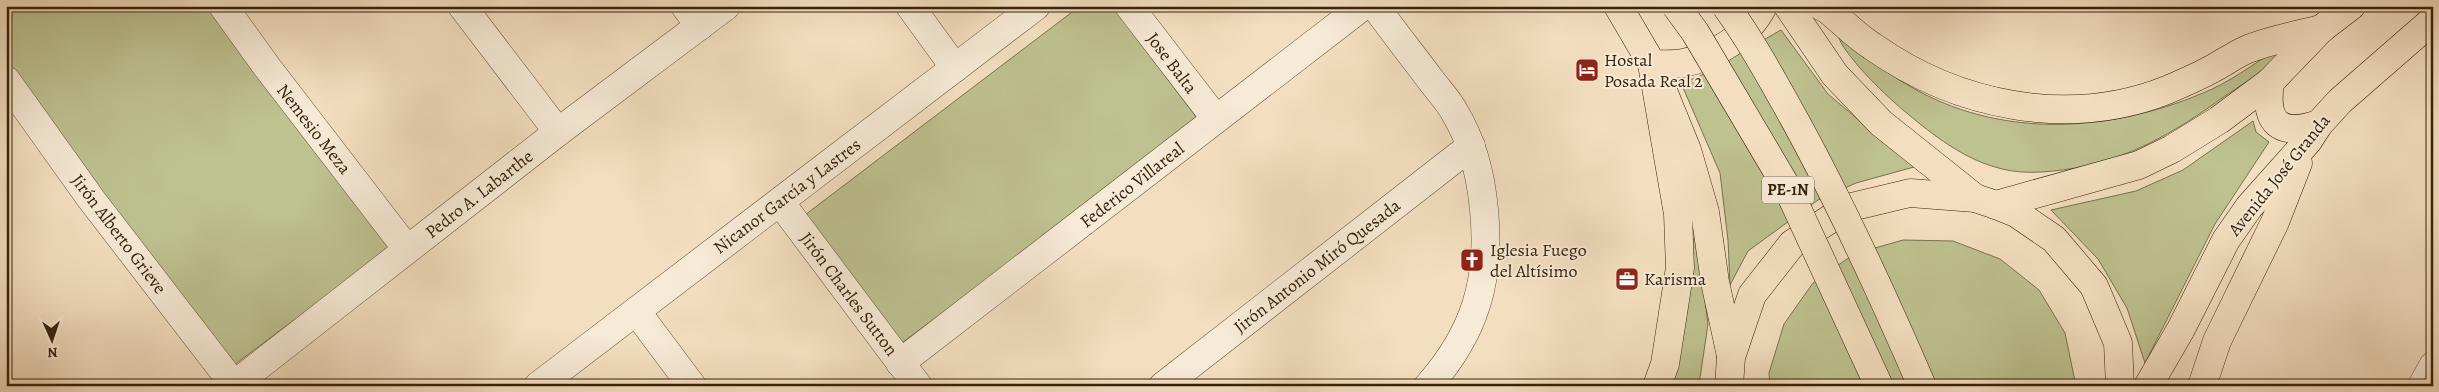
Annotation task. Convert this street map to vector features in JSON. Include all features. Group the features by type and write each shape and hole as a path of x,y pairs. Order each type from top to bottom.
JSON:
{"main road":[{"path":"1618,6 1652,64 1687,150 1705,212 1714,282 1732,357"},
{"name":"PE-1N","path":"1676,6 1695,32 1789,191 1879,386"},
{"name":"PE-1N","path":"1726,6 1744,30 1824,173 1879,286 1922,386"},
{"path":"1652,64 1683,63 1713,53 1739,37 1760,14 1763,6"},
{"path":"1788,6 1835,75 1881,123 1986,201 2016,213 2054,239 2094,286 2118,343 2120,386"},
{"path":"1729,386 1732,357 1752,296 1792,244 1847,208 1910,193 1986,201 2139,165 2172,149 2219,120 2270,82 2321,28 2351,6"},
{"path":"1825,7 1870,46 1908,70 1950,89 2001,104 2044,110 2090,109 2126,102 2165,90 2206,73 2248,49 2321,28"},
{"name":"Avenida José Granda","path":"2148,386 2181,329 2226,240 2249,207 2314,132 2367,77 2433,20"},
{"path":"1652,64 1678,214 1680,268 1668,348 1658,386"},
{"path":"2202,386 2217,341 2275,222 2286,191 2314,132 2304,129 2283,128 2273,119 2267,102 2270,82"}],"street":[{"name":"Nemesio Meza","path":"223,6 267,67 407,249"},
{"path":"462,6 558,132"},
{"name":"Pedro A. Labarthe","path":"234,385 558,132 692,16 726,6"},
{"path":"910,6 956,68"},
{"name":"Nicanor García y Lastres","path":"538,386 1036,6"},
{"name":"Jose Balta","path":"1129,6 1216,119"},
{"name":"Federico Villareal","path":"900,362 1363,6"},
{"path":"1375,6 1455,112 1471,146 1482,181 1486,264 1480,296 1466,333 1446,366 1428,386"},
{"name":"Jirón Alberto Grieve","path":"6,80 91,200 234,385"},
{"name":"Jirón Antonio Miró Quesada","path":"1163,386 1471,146"},
{"name":"Jirón Charles Sutton","path":"780,202 918,386"},
{"path":"636,311 692,386"},
{"path":"2422,386 2433,366"}],"green space":[{"path":"6,6 209,6 393,246 230,368 6,73"},
{"path":"1080,6 1112,6 1200,122 899,345 801,218"},
{"path":"1781,30 1828,94 1914,167 1856,183 1818,200 1748,251 1730,285 1728,240 1720,173 1681,83 1698,77"},
{"path":"1838,36 1897,79 1942,102 1980,115 2019,122 2058,124 2097,122 2136,115 2175,104 2222,84 2287,43 2284,50 2260,72 2187,122 2148,144 2128,153 2085,166 2053,171 2028,172 2012,171 1983,163 1960,152 1938,138 1880,89 1850,55"},
{"path":"2253,121 2256,132 2269,142 2215,224 2145,363 2127,308 2098,259 2051,210 2136,191 2183,170"},
{"path":"1690,239 1697,239 1708,324 1700,378 1697,386 1669,386"},
{"path":"1903,240 1953,241 2000,259 2039,290 2065,333 2076,386 1770,386 1769,373 1784,324 1813,283 1854,254"}],"place":[{"name":"Hostal Posada Real 2","path":"1587,70"},
{"name":"Iglesia Fuego del Altísimo","path":"1472,260"},
{"name":"Karisma","path":"1627,279"}]}
